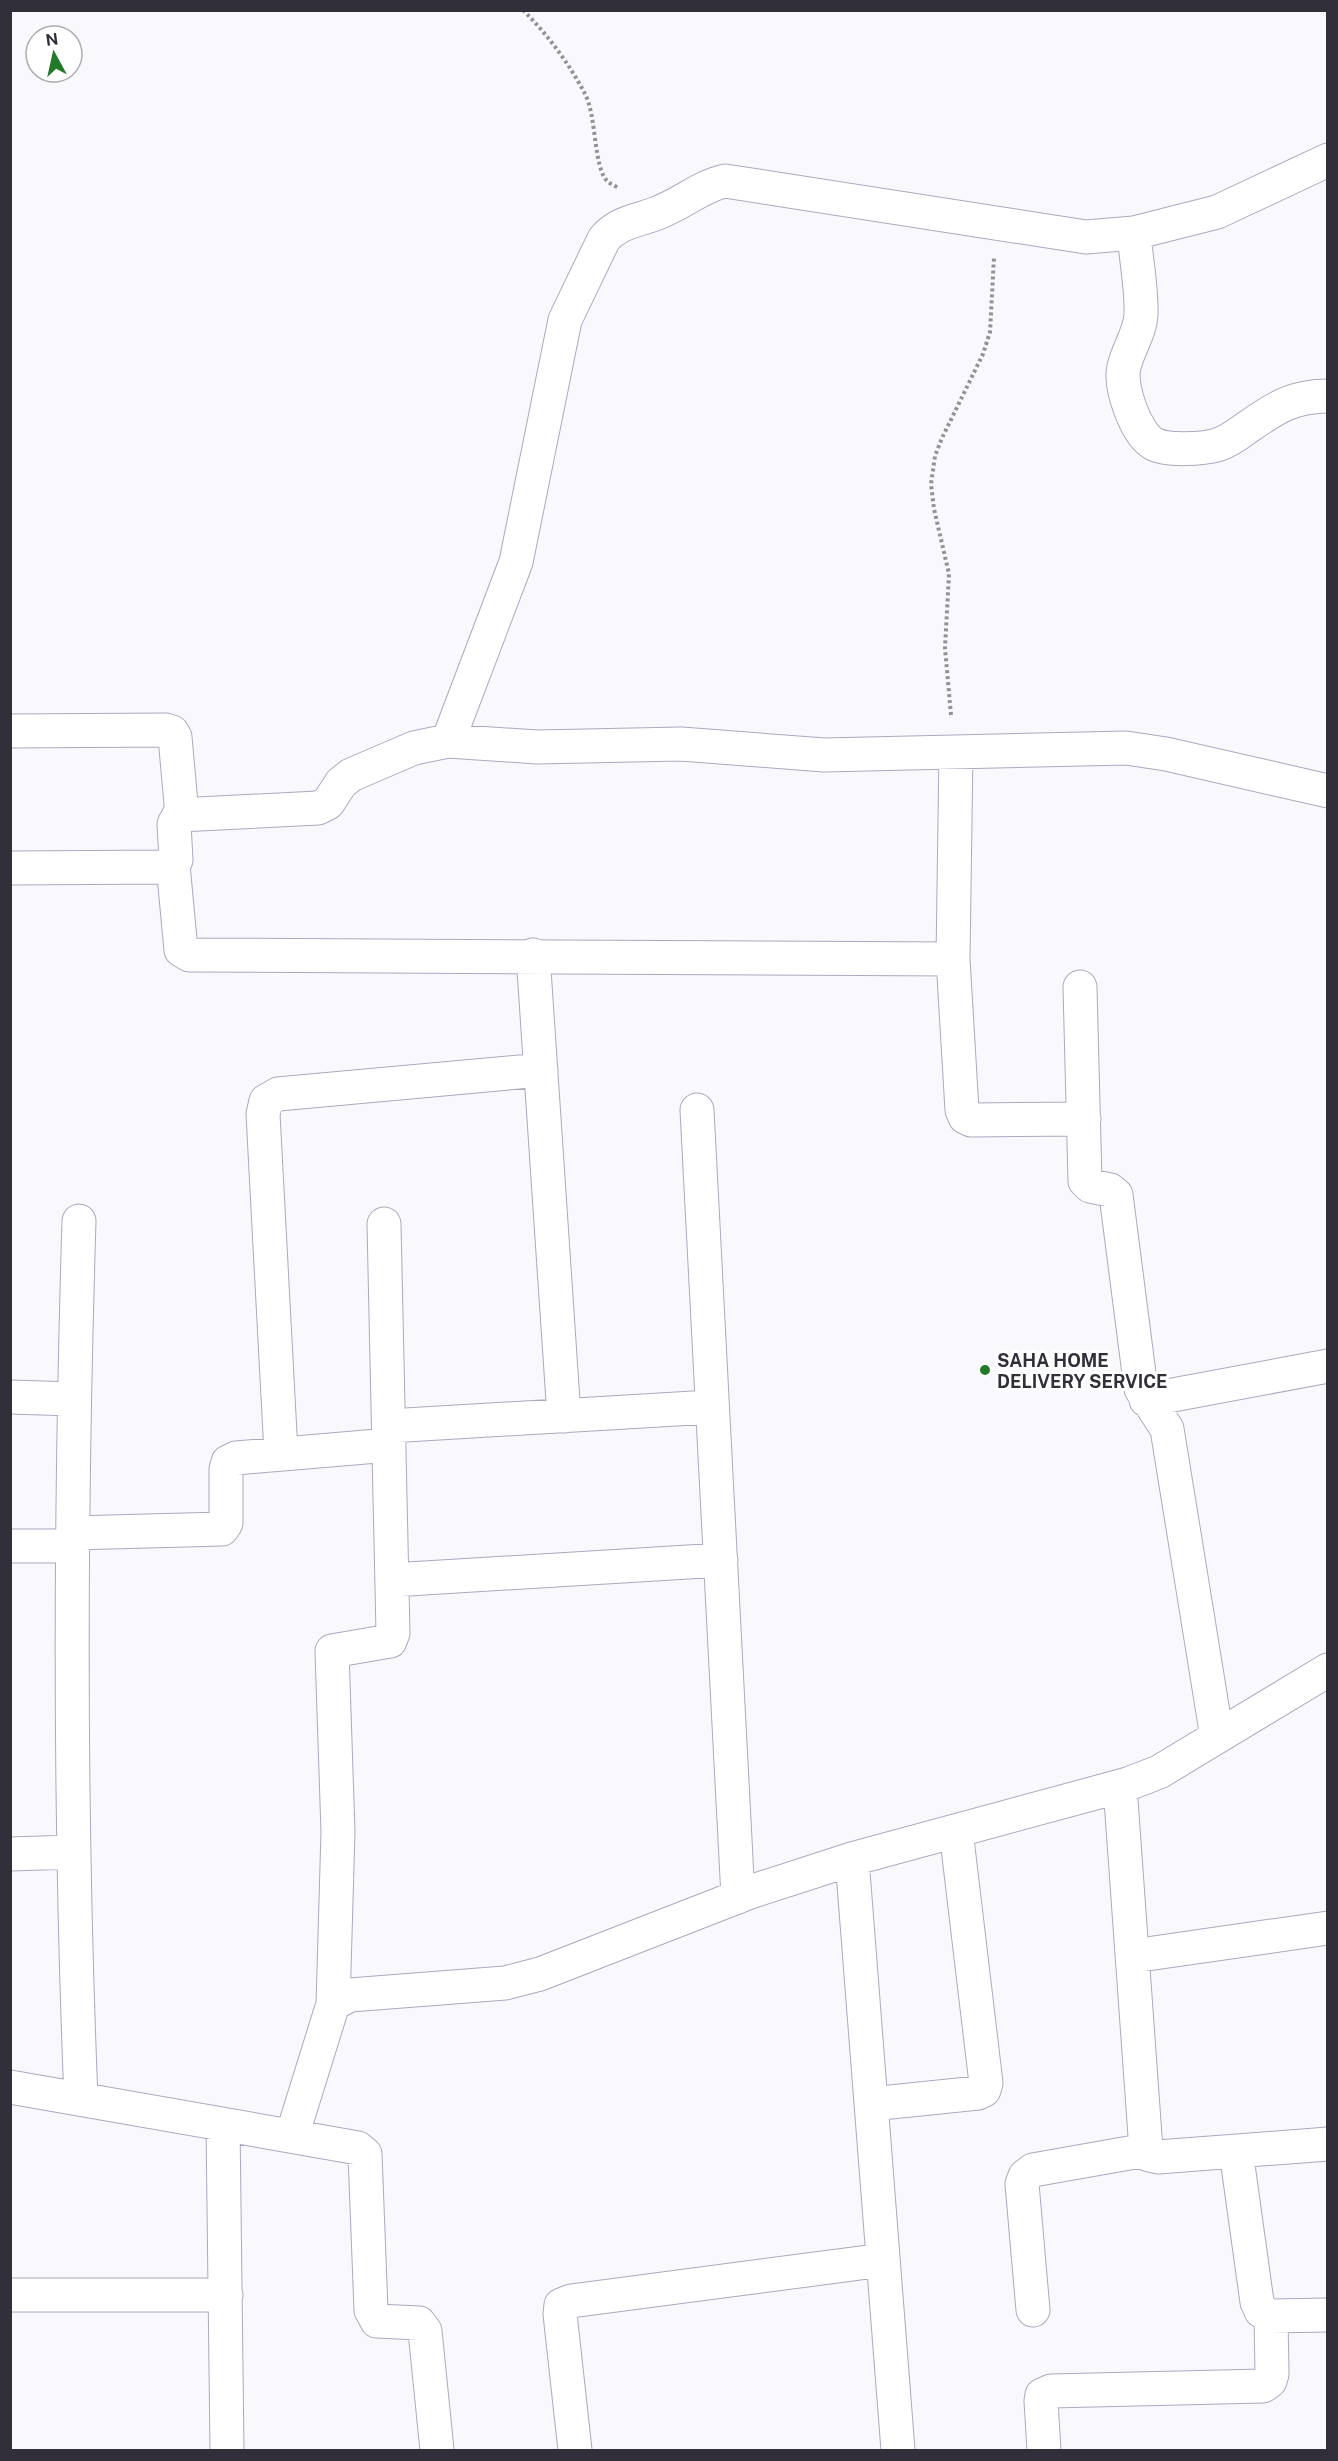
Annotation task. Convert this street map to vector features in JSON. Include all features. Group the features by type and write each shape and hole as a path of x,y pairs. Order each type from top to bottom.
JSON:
{"street":[{"path":"448,741 516,562 565,320 604,239 624,222 660,212 710,184 725,181 995,225 1086,237 1134,233 1217,212 1328,160"},
{"path":"1134,233 1141,315 1123,368 1123,385 1143,434 1154,444 1172,449 1217,445 1290,400 1328,396"},
{"path":"10,731 166,730 172,732 175,737 182,815"},
{"path":"953,959 533,955 189,955 181,950 179,937 173,865 176,860 174,824 175,819 182,815 318,808 328,803 342,783 351,776 414,748 448,741 537,747 681,744 814,755 1126,748 1166,754 1328,791"},
{"path":"956,752 953,959 962,1110 965,1117 970,1120 1084,1119"},
{"path":"10,868 166,867 173,865"},
{"path":"533,955 564,1416"},
{"path":"1080,987 1086,1184 1110,1190 1116,1196 1141,1389 1146,1400 1167,1429 1217,1737"},
{"path":"281,1453 263,1114 266,1101 278,1094 541,1070"},
{"path":"697,1110 710,1407 721,1560 738,1897"},
{"path":"79,1221 74,1399 73,1852 81,2099"},
{"path":"284,2134 291,2132 296,2126 333,2004 338,1832 332,1651 390,1641 393,1633 384,1224"},
{"path":"1146,1400 1328,1366"},
{"path":"10,1397 74,1399"},
{"path":"10,1546 73,1539 222,1529 226,1522 228,1462 236,1458 389,1435 564,1416 710,1407"},
{"path":"392,1580 721,1560"},
{"path":"333,2004 350,1995 505,1983 540,1974 738,1897 852,1859 1120,1786 1159,1772 1328,1670"},
{"path":"1120,1786 1146,2150 1149,2156 1328,2144"},
{"path":"871,2104 978,2093 984,2090 986,2083 956,1831"},
{"path":"10,1854 73,1852"},
{"path":"852,1859 898,2451"},
{"path":"1133,1956 1328,1928"},
{"path":"10,2087 358,2148 365,2154 371,2310 377,2321 419,2323 425,2331 437,2451"},
{"path":"224,2124 227,2451"},
{"path":"1033,2310 1022,2184 1025,2176 1033,2170 1146,2150"},
{"path":"1236,2151 1257,2302 1261,2311 1271,2316 1328,2315"},
{"path":"575,2451 560,2314 561,2305 571,2301 883,2260"},
{"path":"10,2295 226,2295"},
{"path":"1044,2451 1041,2401 1042,2395 1051,2391 1263,2386 1270,2381 1272,2374 1271,2316"}],"path":[{"path":"523,10 546,34 585,93 591,108 601,172 607,181 660,212"},
{"path":"956,752 945,648 949,574 934,509 931,484 935,456 983,354 990,332 995,225"}],"place":[{"name":"SAHA HOME DELIVERY SERVICE","path":"985,1370"}]}
